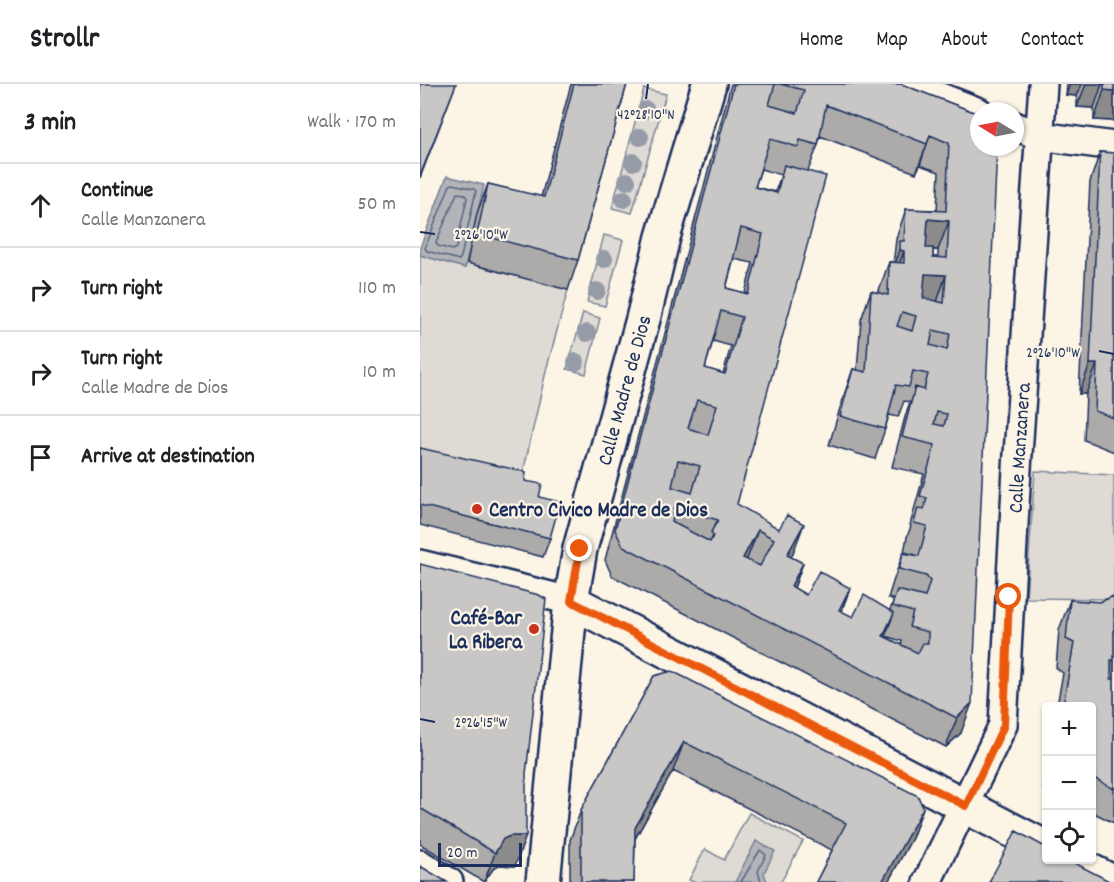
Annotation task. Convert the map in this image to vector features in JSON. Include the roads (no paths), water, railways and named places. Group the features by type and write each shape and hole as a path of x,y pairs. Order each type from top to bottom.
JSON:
{"main road":[{"name":"Calle Madre de Dios","path":"543,882 571,601 580,549 663,237 709,84"},
{"path":"571,601 1042,845"},
{"path":"1077,864 1112,882"}],"street":[{"path":"907,84 970,108"},
{"name":"Calle Manzanera","path":"927,882 1004,725 1016,481 1043,84"},
{"path":"1024,129 1041,136 1114,146"},
{"path":"420,564 571,601"},
{"path":"420,864 449,882"}],"water":[{"path":"447,176 484,185 465,268 420,255 420,248"},
{"path":"756,841 775,851 764,873 767,882 735,882"}],"place":[{"name":"Centro Civico Madre de Dios","path":"477,509"},
{"name":"Café-Bar La Ribera","path":"534,629"}]}
